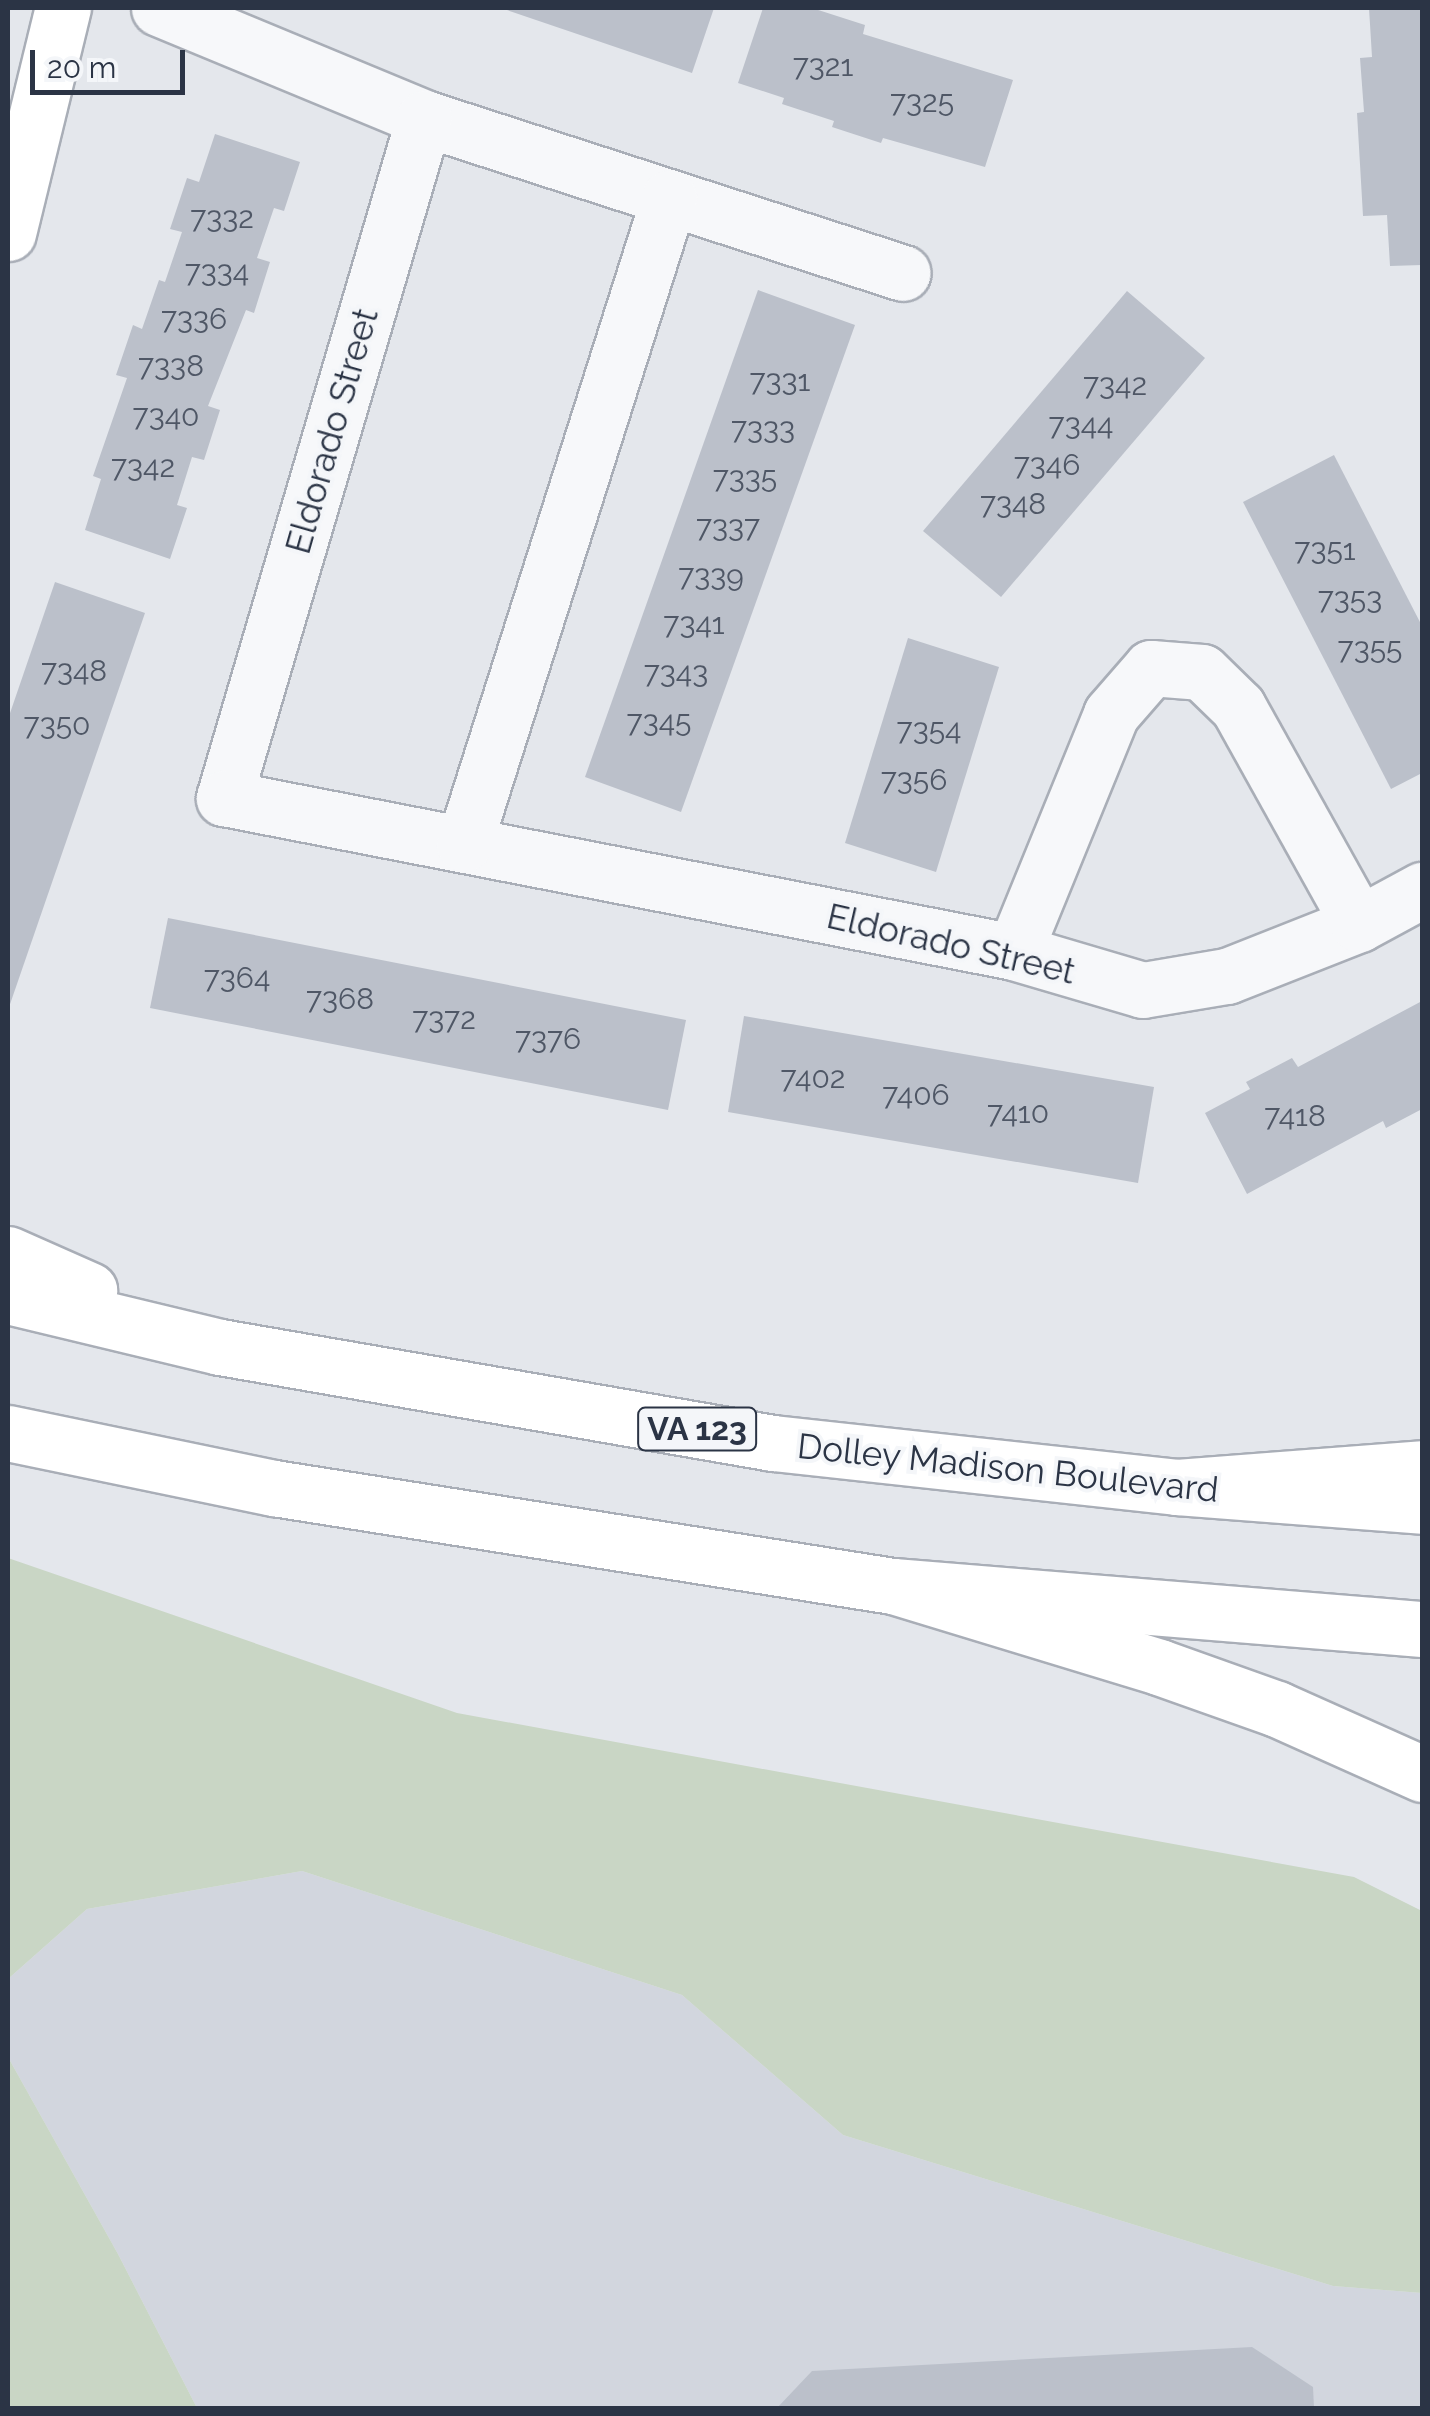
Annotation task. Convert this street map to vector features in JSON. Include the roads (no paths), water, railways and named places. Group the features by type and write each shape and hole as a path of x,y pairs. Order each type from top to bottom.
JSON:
{"main road":[{"path":"8,132 57,23"},
{"path":"8,233 57,23"},
{"path":"8,1254 220,1347"},
{"name":"Dolley Madison Boulevard","path":"8,1296 220,1347 772,1443 1177,1488 1422,1506"},
{"path":"8,1433 274,1488 893,1586 1422,1629"},
{"path":"1177,1488 1422,1468"},
{"path":"893,1586 1159,1667 1277,1709 1422,1774"}],"street":[{"path":"159,8 424,118 902,273"},
{"name":"Eldorado Street","path":"424,118 224,798 1014,952 1143,990 1227,976 1359,924 1422,890"},
{"path":"464,844 669,198"},
{"path":"1014,952 1111,714 1151,668 1202,672 1238,707 1359,924"}]}
